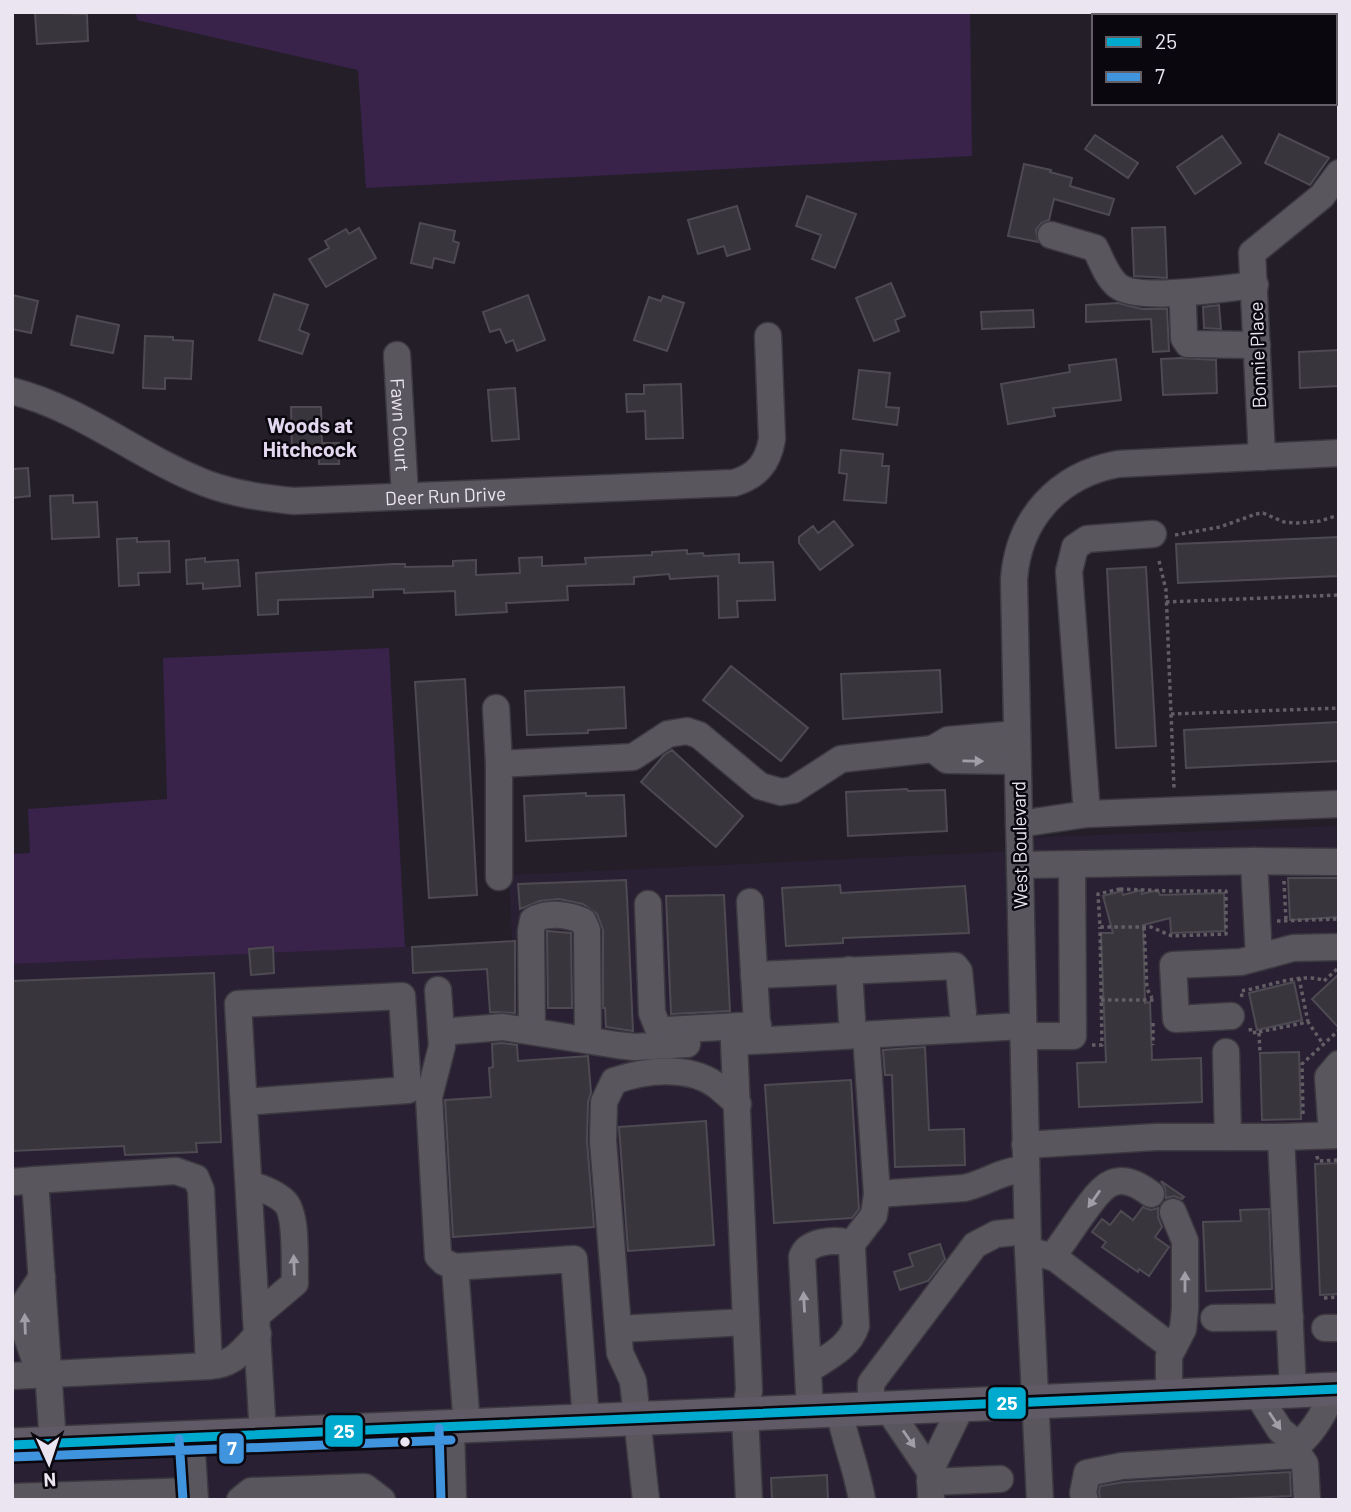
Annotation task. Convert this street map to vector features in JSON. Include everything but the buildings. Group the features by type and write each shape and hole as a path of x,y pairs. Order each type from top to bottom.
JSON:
{"main road":[{"path":"12,1445 1336,1389"}],"street":[{"name":"Bonnie Place","path":"1262,457 1252,253 1322,196 1339,173"},
{"path":"1051,235 1095,248 1108,275 1127,291 1161,293 1255,285"},
{"path":"1183,307 1184,338 1188,344 1257,345"},
{"name":"Deer Run Drive","path":"12,391 63,408 182,473 232,492 264,498 294,501 734,483 757,472 765,464 770,451 772,439 768,336"},
{"name":"Fawn Court","path":"397,355 405,496"},
{"name":"West Boulevard","path":"1040,1500 1035,1402 1036,1246 1026,1157 1014,567 1026,529 1043,504 1075,478 1102,467 1339,453"},
{"path":"1087,814 1069,571 1074,548 1087,539 1162,535"},
{"path":"496,708 499,877"},
{"path":"499,764 633,757 668,734 687,731 699,735 760,786 781,792 793,790 841,759 933,749 948,740 1017,734"},
{"path":"933,749 947,760 1017,761"},
{"path":"1019,824 1087,814 1339,804"},
{"path":"1254,861 1259,957"},
{"path":"1020,866 1339,862"},
{"path":"441,1031 502,1027 635,1047 734,1042 963,1013 1073,1037 1072,864"},
{"path":"750,902 757,1025"},
{"path":"648,904 652,1013 658,1028 1023,1024"},
{"path":"533,1030 533,920 541,915 574,916 583,921 587,930 595,1042 609,1092"},
{"path":"1241,1014 1176,1019 1164,1000 1173,965 1241,962 1293,948 1339,947"},
{"path":"754,975 954,966 958,971 963,1013"},
{"path":"849,970 859,1027 877,1194 874,1215 850,1246"},
{"path":"438,989 441,1031 439,1061 429,1097 439,1256 444,1262 455,1266 574,1259 586,1421"},
{"path":"244,1102 408,1090 402,996 239,1004 244,1102 263,1435"},
{"path":"734,1042 747,1322 749,1390 745,1415 749,1500"},
{"path":"1226,1052 1228,1137"},
{"path":"877,1194 964,1188 1009,1170 1026,1157 1156,1138 1336,1135 1328,1077 1331,1054"},
{"path":"646,1500 633,1381 621,1353 618,1329 603,1141 604,1102 614,1081 640,1072 682,1072 714,1084 738,1104"},
{"path":"1281,1137 1293,1391"},
{"path":"53,1443 42,1277 24,1181 176,1171 196,1178 201,1190 209,1366"},
{"path":"1036,1246 1103,1186 1124,1180 1138,1183 1151,1194"},
{"path":"12,1376 48,1371 225,1365 235,1358 257,1325 295,1283 292,1213 286,1202 271,1192 249,1184"},
{"path":"1169,1396 1169,1356 1183,1329 1185,1241 1173,1212"},
{"path":"862,1500 858,1472 845,1440 852,1410 975,1245 996,1234 1036,1246 1173,1348"},
{"path":"808,1370 846,1345 853,1336 856,1326 848,1242 833,1241 804,1250 802,1257 808,1370 930,1484 1000,1479"},
{"path":"453,1500 459,1427 455,1266"},
{"path":"1214,1318 1290,1317"},
{"path":"618,1329 747,1322"},
{"path":"1299,1450 1322,1417 1336,1389"},
{"path":"1256,1392 1280,1430 1299,1450 1305,1464 1307,1500"},
{"path":"930,1484 962,1405"},
{"path":"12,1497 195,1495 191,1438"},
{"path":"1085,1500 1083,1493 1087,1473 1122,1466 1299,1450"},
{"path":"240,1500 251,1491 365,1487 382,1500"},
{"path":"346,1500 364,1500"}],"path":[{"path":"1162,535 1220,527 1263,513 1284,522 1297,523 1320,521 1339,515"},
{"path":"1159,561 1166,590 1174,788"},
{"path":"1166,602 1339,595"},
{"path":"1171,714 1339,708"},
{"path":"1283,862 1286,920"},
{"path":"1073,1037 1086,1045 1102,1045 1098,894 1120,889 1226,891 1226,934 1172,936 1144,927 1100,927"},
{"path":"1257,922 1339,919"},
{"path":"1144,927 1147,989 1164,1000"},
{"path":"1308,1022 1251,1033 1241,1014 1241,991 1299,978 1320,978 1324,981 1339,968"},
{"path":"1299,978 1308,1022 1331,1054"},
{"path":"1101,1000 1164,1000"},
{"path":"1153,1045 1164,1000"},
{"path":"1259,1032 1260,1053"},
{"path":"1324,1297 1339,1297"}],"shaded area":[{"path":"136,12 970,12 972,156 366,188 358,70 137,20"},
{"path":"389,648 405,947 12,964 12,854 30,853 28,809 167,799 163,658"},
{"path":"1339,826 1339,1500 12,1500 12,964 512,942 509,875 1019,851 1019,838"}],"transit line":[{"name":"25","path":"12,1445 1339,1389"},
{"name":"7","path":"439,1428 441,1500"},
{"name":"7","path":"179,1439 183,1500"},
{"name":"7","path":"12,1457 451,1440"}],"district":[{"name":"Woods at Hitchcock","path":"310,436"}]}
